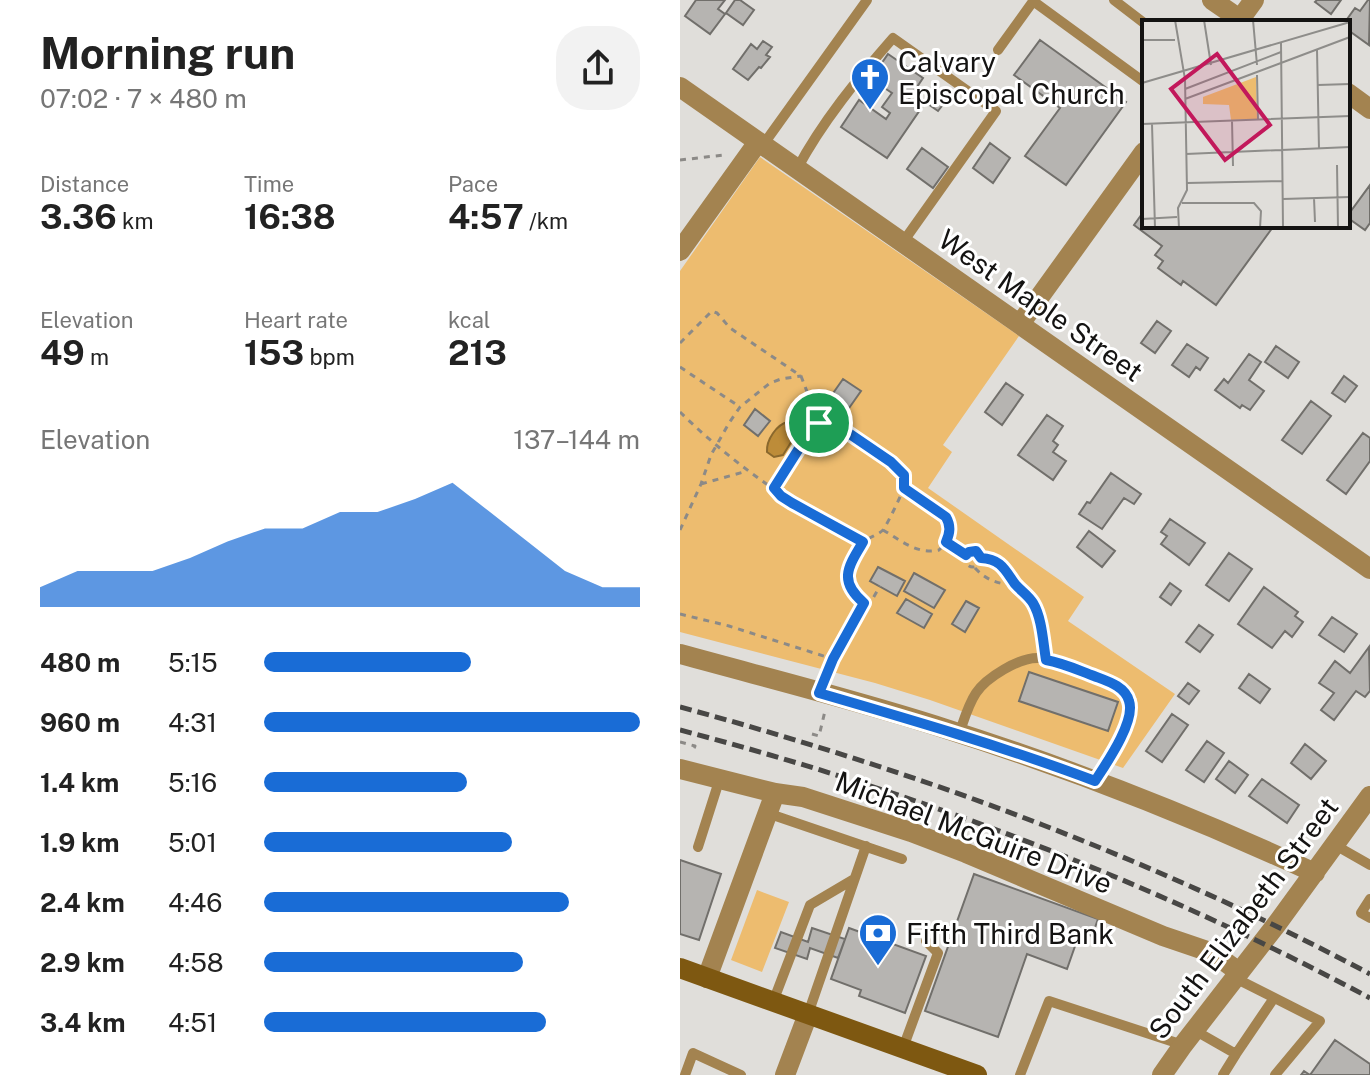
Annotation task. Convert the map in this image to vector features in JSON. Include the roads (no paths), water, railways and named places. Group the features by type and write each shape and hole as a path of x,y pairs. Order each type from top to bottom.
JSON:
{"main road":[{"path":"680,968 903,1048 944,1070 977,1075"}],"street":[{"path":"1212,0 1240,20"},
{"path":"1242,20 1254,0"},
{"name":"West Maple Street","path":"680,87 1370,569"},
{"path":"1350,94 1370,109"},
{"path":"680,251 760,143"},
{"path":"1020,324 1142,155"},
{"path":"680,654 959,734 1046,763 1315,873"},
{"name":"Michael McGuire Drive","path":"680,769 803,797 911,832 1163,936 1213,953 1237,975"},
{"path":"707,978 775,793"},
{"name":"South Elizabeth Street","path":"1162,1075 1370,796"},
{"path":"785,1075 808,1014"}],"lane":[{"path":"760,143 867,0"},
{"path":"998,50 1034,0 1142,81"},
{"path":"1114,0 1142,21"},
{"path":"797,169 809,147 893,38 996,111 903,242"},
{"path":"959,734 974,695 982,685 1026,659 1058,662 1114,683 1129,700 1128,719 1095,781"},
{"path":"698,847 720,778"},
{"path":"767,813 902,859"},
{"path":"1335,845 1370,865"},
{"path":"808,1014 866,846"},
{"path":"773,1002 810,905 854,879"},
{"path":"1370,899 1361,913 1370,918"},
{"path":"903,1048 938,953 926,941"},
{"path":"1237,975 1320,1021 1275,1075"},
{"path":"1223,1075 1274,998"},
{"path":"1020,1075 1049,1001 1236,1054"},
{"path":"685,1075 693,1053 738,1074"}],"railway":[{"path":"680,707 858,760 1032,821 1203,892 1370,974"},
{"path":"680,730 858,782 1033,844 1204,916 1370,998"}],"place":[{"name":"Calvary Episcopal Church","path":"870,111"},
{"name":"Fifth Third Bank","path":"878,967"}]}
